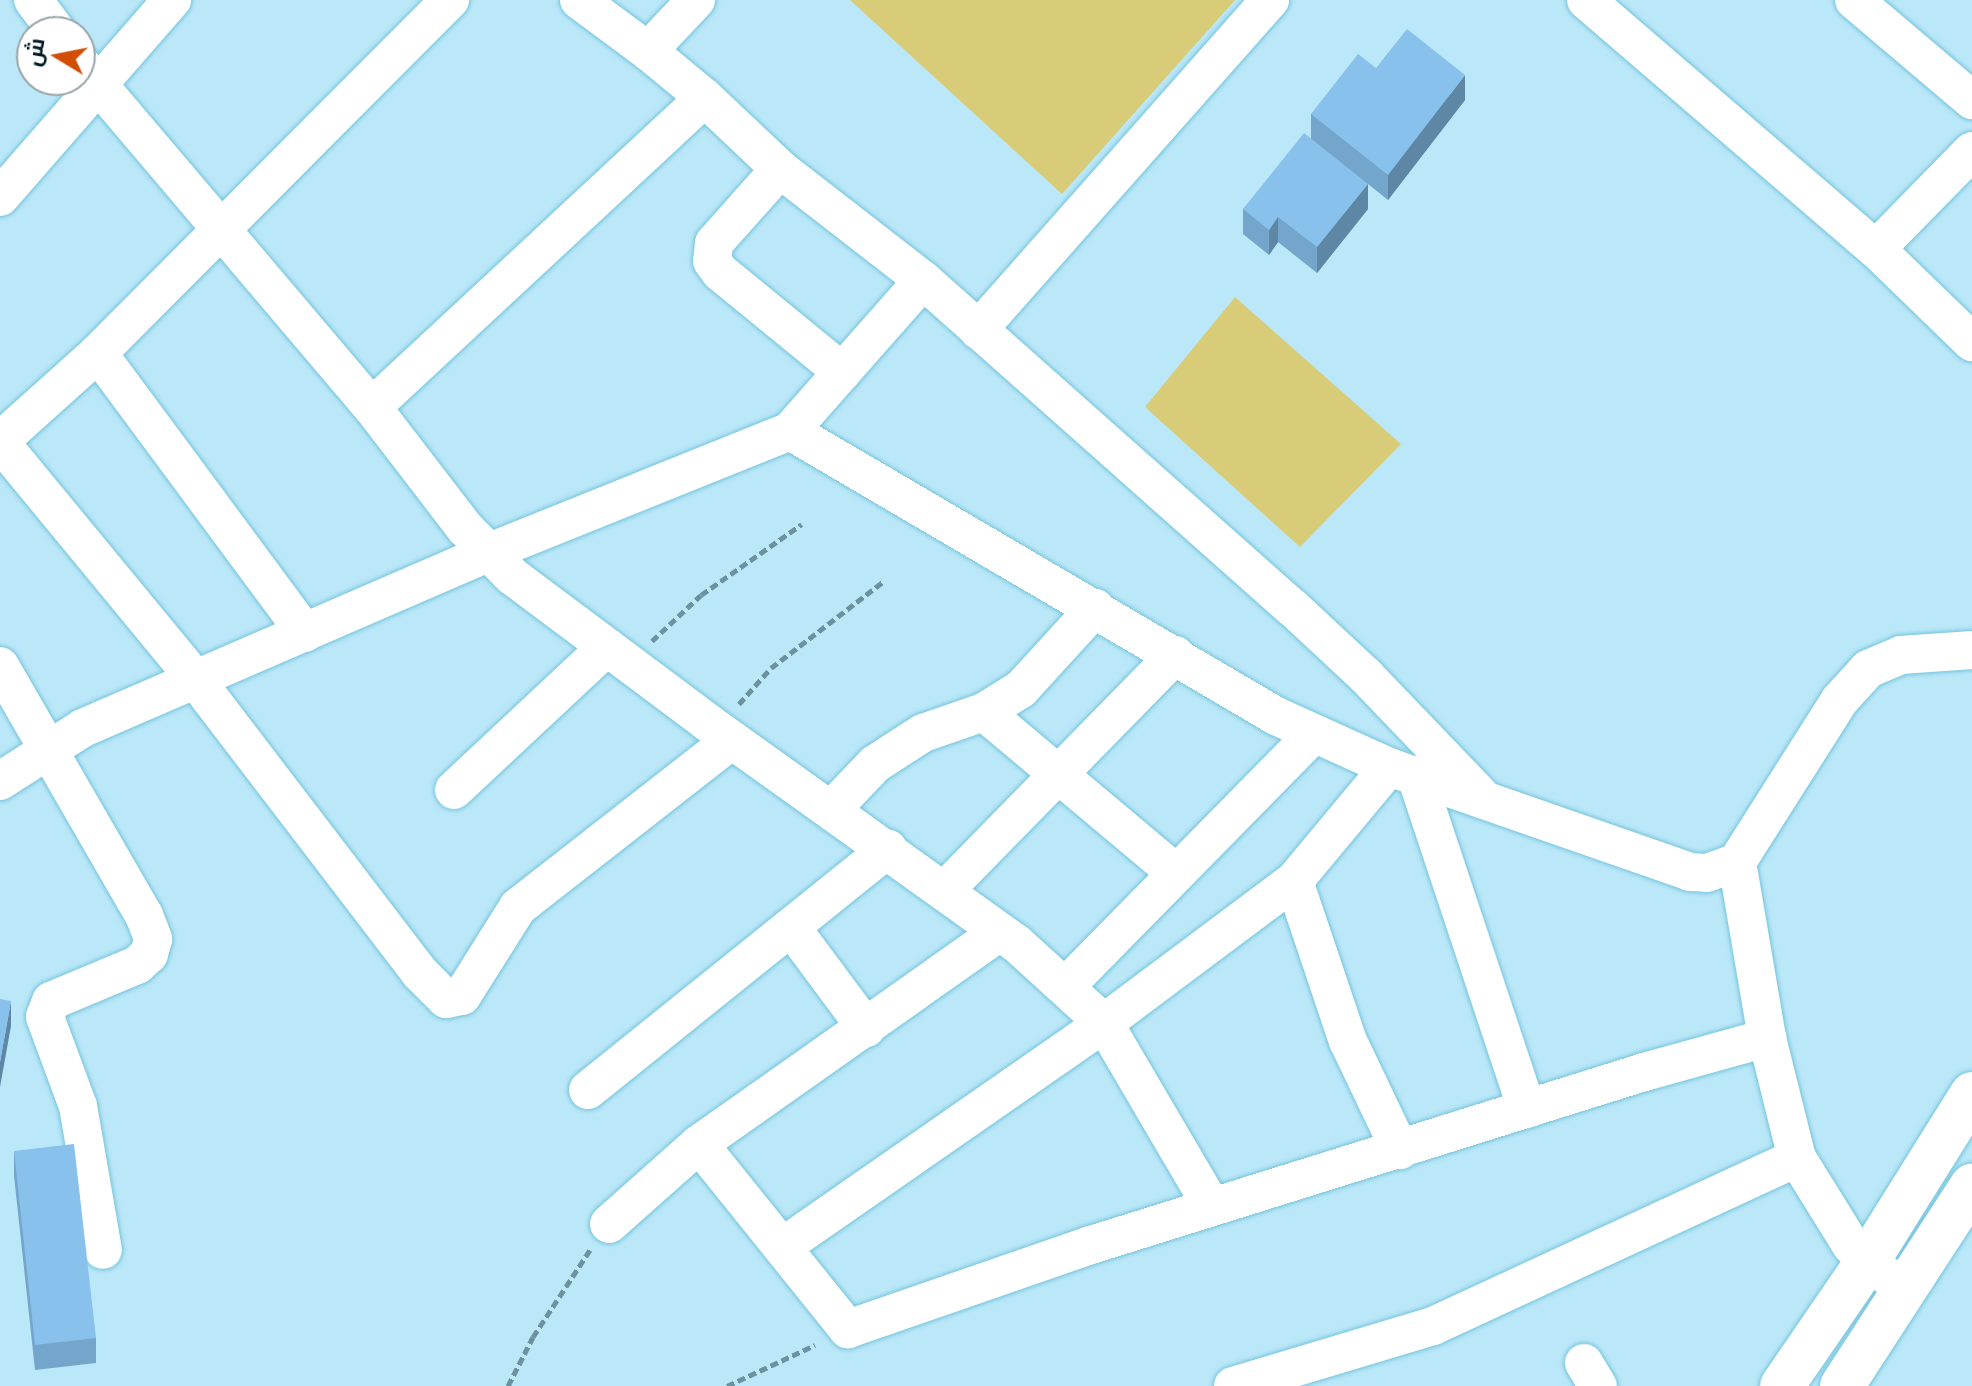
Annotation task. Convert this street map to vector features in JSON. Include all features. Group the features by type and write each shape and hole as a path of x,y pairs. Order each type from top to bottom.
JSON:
{"main road":[{"path":"1782,1386 1867,1262 1972,1094"},
{"path":"1842,1386 1972,1186"}],"street":[{"path":"96,67 172,0"},
{"path":"450,0 98,353 0,442 196,680 420,973 436,992 452,999 462,996 477,976 499,933 518,907 725,735"},
{"path":"579,0 705,98 780,169 923,280 1314,628 1486,801"},
{"path":"648,51 696,0"},
{"path":"978,330 1270,0"},
{"path":"1586,0 1876,249 1972,342"},
{"path":"1854,0 1972,100"},
{"path":"96,83 222,226 372,407 487,553 512,576 725,735 945,890 1066,986 1104,1023 1212,1207"},
{"path":"0,197 72,96"},
{"path":"372,407 705,98"},
{"path":"1876,249 1972,151"},
{"path":"780,169 714,243 712,261 720,272 842,372"},
{"path":"0,781 83,728 487,553 790,431 923,280"},
{"path":"98,353 305,633"},
{"path":"790,431 1276,716 1403,772 1690,872 1707,873 1737,862 1839,701 1868,669 1901,655 1972,650"},
{"path":"832,809 875,764 923,733 984,712 1021,689 1095,608"},
{"path":"454,790 617,655"},
{"path":"945,890 1059,777 1175,655"},
{"path":"0,666 144,915 153,939 149,954 137,965 51,1001 45,1017 78,1106 103,1250"},
{"path":"984,712 1176,873"},
{"path":"1066,986 1314,734"},
{"path":"782,1247 1104,1023 1294,881 1403,772"},
{"path":"1403,772 1527,1109"},
{"path":"588,1090 888,849"},
{"path":"1737,862 1767,1038 1797,1158 1836,1223 1867,1262 1906,1289"},
{"path":"1294,881 1348,1041 1400,1150"},
{"path":"791,927 866,1028"},
{"path":"609,1224 699,1144 1000,932"},
{"path":"699,1144 848,1329 1091,1245 1767,1038"},
{"path":"1256,1383 1433,1326 1797,1158"}],"path":[{"path":"617,655 802,524"},
{"path":"725,735 771,668 884,581"},
{"path":"508,1386 564,1287 609,1224"},
{"path":"727,1386 848,1329"}],"shaded area":[{"path":"850,0 1235,0 1062,194"},
{"path":"1235,297 1401,444 1300,547 1145,407"}],"building":[{"path":"1407,29 1465,75 1388,175 1311,114 1358,54 1376,68"},
{"path":"1304,133 1368,184 1317,247 1278,217 1269,230 1243,209"},
{"path":"0,999 11,1001 0,1062"},
{"path":"74,1144 96,1338 35,1345 14,1151"}]}
